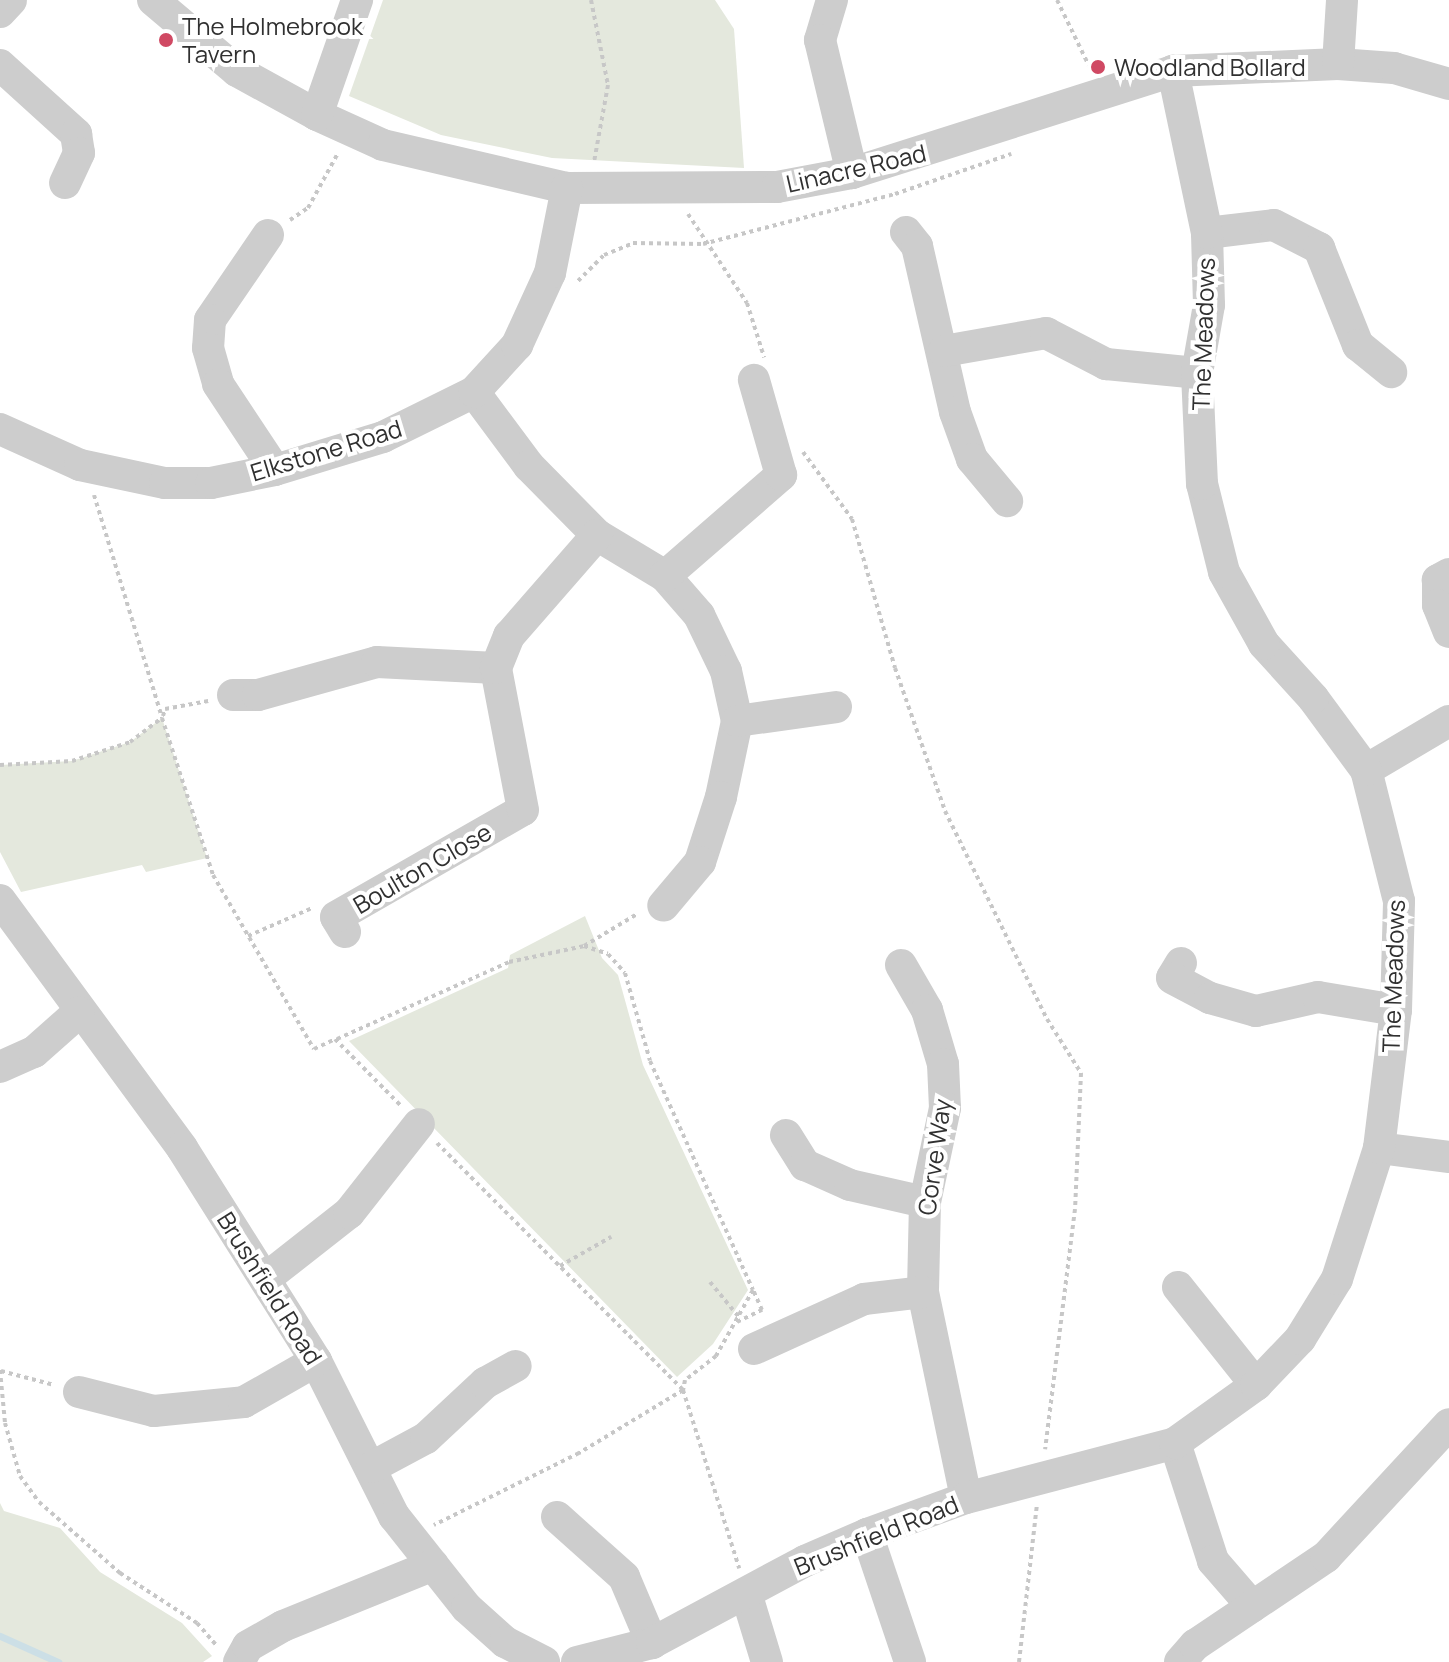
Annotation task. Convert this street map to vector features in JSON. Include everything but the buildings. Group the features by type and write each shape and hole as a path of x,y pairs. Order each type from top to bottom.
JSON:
{"street":[{"path":"0,12 11,0"},
{"name":"Linacre Road","path":"153,0 237,71 317,115 383,145 578,188 777,187 852,173 1173,71 1338,64 1394,68 1449,84"},
{"path":"317,115 357,0"},
{"path":"832,0 820,40 852,173"},
{"path":"1338,64 1342,0"},
{"path":"0,65 76,134 79,153 65,183"},
{"name":"The Meadows","path":"1045,1480 1175,1443 1256,1385 1300,1339 1337,1279 1379,1148 1396,1010 1399,901 1366,770 1313,698 1264,644 1224,572 1202,484 1197,373 1209,305 1207,233 1173,71"},
{"name":"Elkstone Road","path":"0,429 80,465 165,483 211,483 275,470 383,437 474,392 517,345 550,273 578,188"},
{"path":"1207,233 1274,225 1319,248 1358,345 1391,372"},
{"path":"906,232 917,246 944,351 955,412 972,459 1007,501"},
{"path":"268,235 210,320 208,348 218,384 275,470"},
{"path":"944,351 1046,333 1106,364 1197,373"},
{"path":"665,576 781,475 760,371"},
{"path":"474,392 529,466 597,535 665,576 699,615 726,671 737,721 721,797 700,862 663,906"},
{"path":"233,695 258,695 377,662 496,668 509,636 597,535"},
{"path":"1449,574 1438,580 1438,605 1449,632"},
{"name":"Boulton Close","path":"340,924 523,810 496,668"},
{"path":"737,721 836,707"},
{"path":"1366,770 1449,721"},
{"name":"Brushfield Road","path":"0,900 79,1012 182,1148 266,1278 316,1361 394,1516 467,1608 505,1642 544,1662"},
{"path":"1181,963 1172,978 1210,998 1256,1011 1318,997 1396,1010"},
{"name":"Corve Way","path":"901,965 927,1010 943,1064 945,1108 925,1202 923,1292 966,1498"},
{"path":"0,1067 34,1052 79,1012"},
{"path":"266,1278 349,1213 419,1124"},
{"path":"786,1135 805,1165 850,1185 925,1202"},
{"path":"1379,1148 1449,1157"},
{"path":"1178,1287 1256,1385"},
{"path":"743,1329 864,1299 923,1292"},
{"path":"79,1392 154,1411 244,1402 316,1361"},
{"path":"372,1467 426,1438 485,1383 516,1366"},
{"path":"1180,1662 1195,1645 1326,1557 1414,1457 1449,1424"},
{"path":"1175,1443 1213,1561 1252,1606"},
{"name":"Brushfield Road","path":"577,1662 652,1643 867,1534 966,1498 1045,1480"},
{"path":"557,1517 624,1577 652,1643"},
{"path":"867,1534 910,1662"},
{"path":"230,1656 283,1626 433,1565"},
{"path":"746,1593 767,1662"}],"path":[{"path":"578,188 608,85 591,0"},
{"path":"1057,0 1093,74 1111,69 1117,88"},
{"path":"268,235 308,208 350,130"},
{"path":"888,164 906,232"},
{"path":"674,187 703,244 747,303 760,371"},
{"path":"798,446 852,519 895,668 945,811 1047,1019 1081,1073 1075,1209 1045,1480 1019,1662"},
{"path":"80,465 114,550 162,718 165,709 233,695"},
{"path":"248,936 324,903 340,924"},
{"path":"335,1039 509,962 584,946 647,908 663,906"},
{"path":"411,1537 579,1453 683,1390 685,1380 716,1356 762,1310 650,1061 625,973 608,954 584,946"},
{"path":"560,1266 611,1237"},
{"path":"710,1282 743,1329"},
{"path":"743,1329 753,1290"},
{"path":"79,1392 0,1370 5,1423 16,1463 39,1502 120,1573 197,1623 230,1656"}],"shaded area":[{"path":"383,0 715,0 734,29 744,168 552,158 441,135 349,96"},
{"path":"162,718 207,858 146,872 142,865 21,892 0,852 0,765 72,761 130,742"},
{"path":"585,916 602,958 618,975 643,1065 748,1290 713,1344 677,1377 349,1041 508,968 510,955"},
{"path":"0,1503 4,1511 60,1528 100,1572 182,1623 212,1656 203,1662 0,1662"}],"waterway":[{"path":"0,1636 58,1662"}],"place":[{"name":"The Holmebrook Tavern","path":"166,40"},
{"name":"Woodland Bollard","path":"1098,67"}]}
